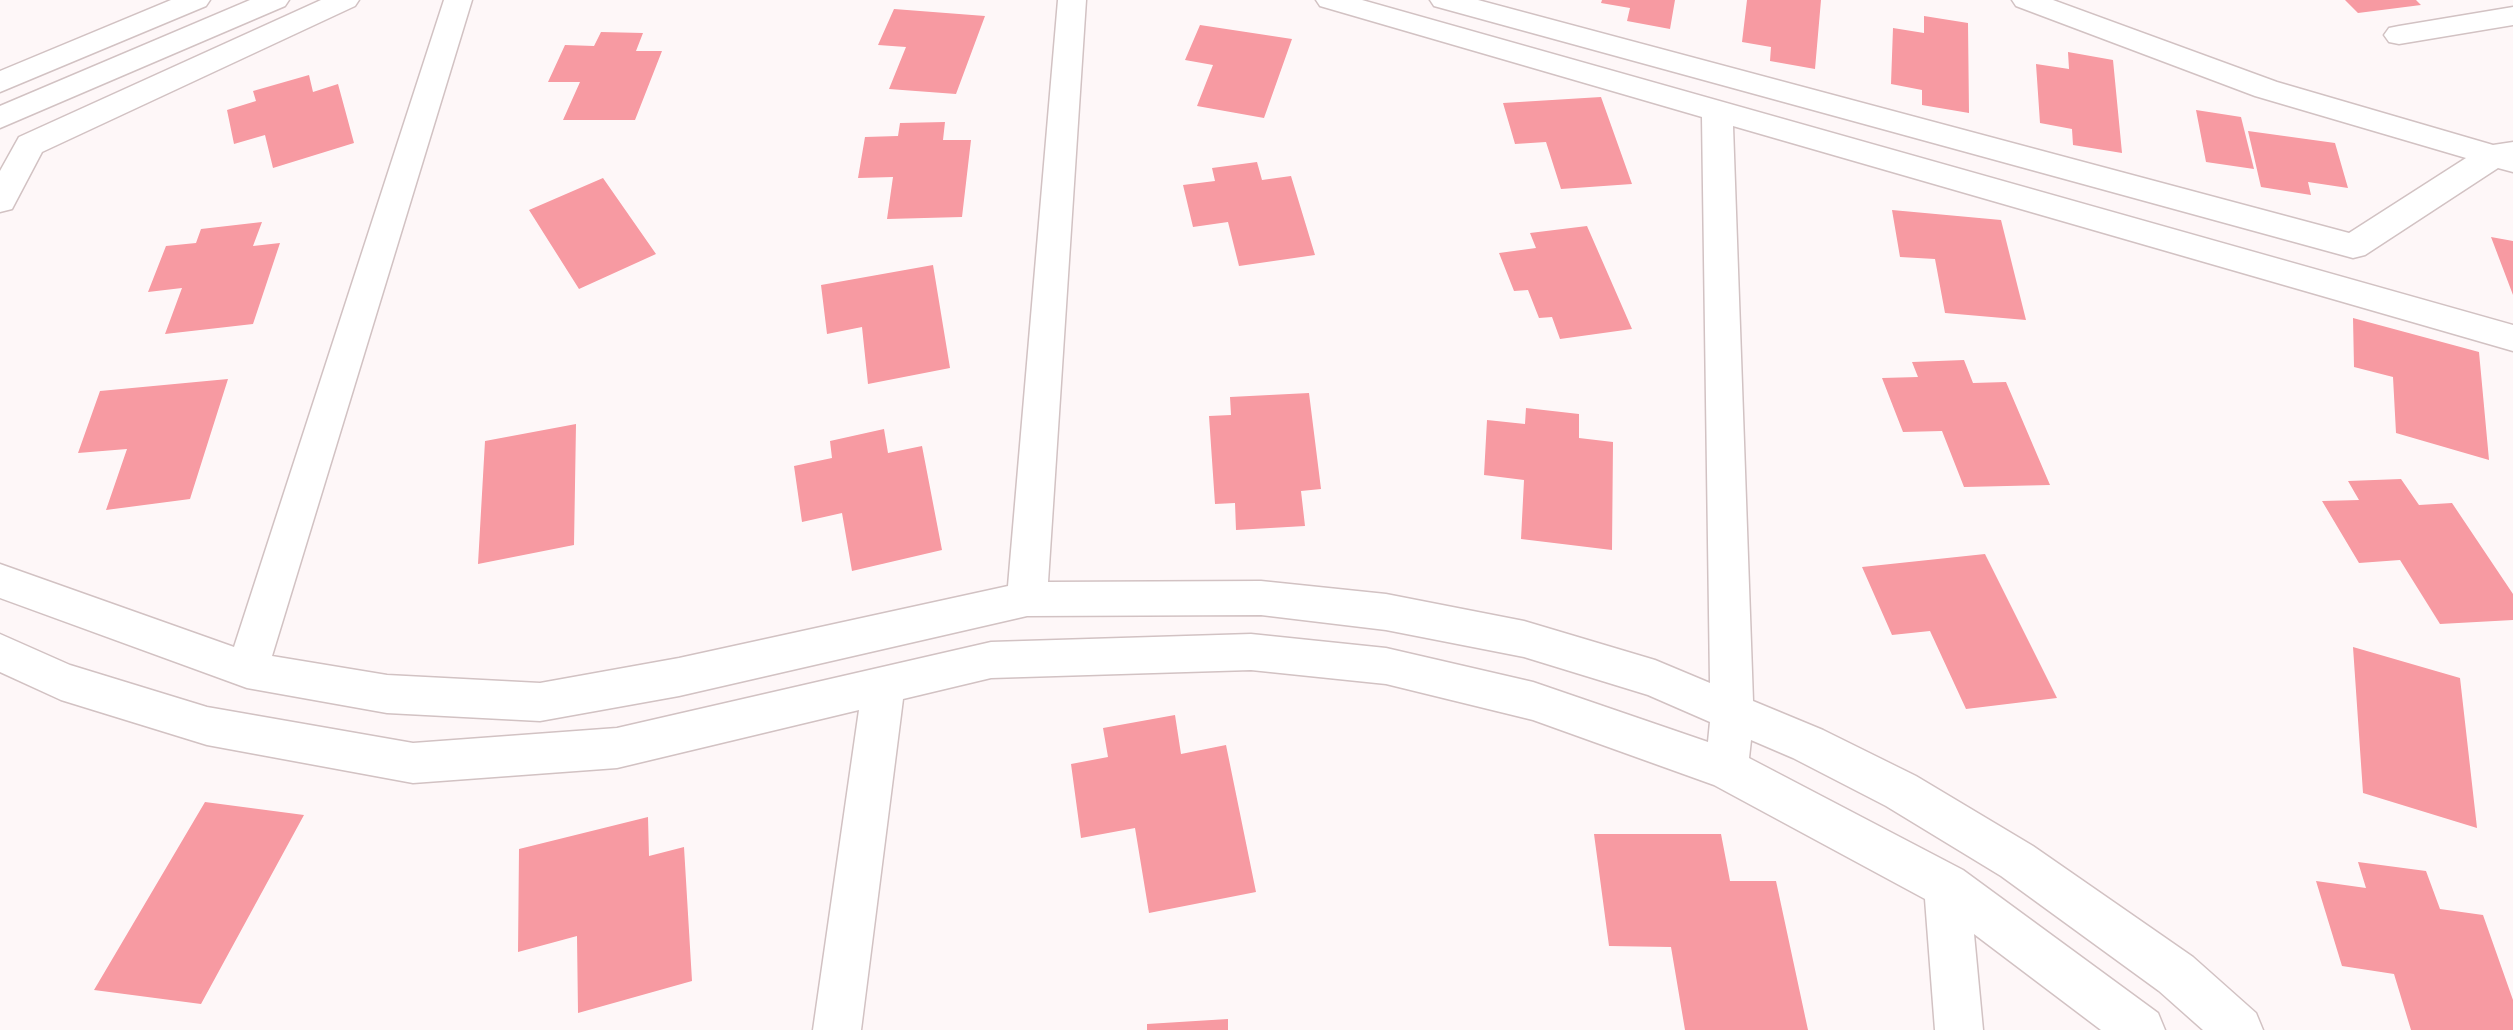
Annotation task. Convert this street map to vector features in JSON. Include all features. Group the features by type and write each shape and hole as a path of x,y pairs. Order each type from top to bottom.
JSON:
{"street":[{"path":"0,82 196,0"},
{"path":"0,118 275,0"},
{"path":"0,201 30,145 345,0"},
{"path":"247,670 458,0"},
{"path":"1027,599 1072,0"},
{"path":"1331,0 2513,338"},
{"path":"1444,0 2353,246 2507,157"},
{"path":"2026,0 2266,89 2507,157"},
{"path":"2399,35 2513,16"},
{"path":"1717,111 1732,712 1727,769"},
{"path":"0,581 247,670 387,694 540,702 692,675 1027,599 1261,597 1386,612 1537,643 1656,678 1808,744 1901,791 2017,861 2176,974 2239,1030"},
{"path":"0,652 61,681 206,726 413,763 617,748 992,660 1251,652 1386,666 1533,701 1727,769 1947,886 2141,1030"},
{"path":"837,1030 884,684"},
{"path":"1947,886 1959,1030"}],"building":[{"path":"1602,0 1675,0 1670,29 1627,21 1630,8 1601,3"},
{"path":"1747,0 1821,0 1815,69 1770,61 1771,47 1742,42"},
{"path":"2345,0 2416,0 2421,5 2358,13"},
{"path":"894,9 985,16 956,94 889,89 906,47 878,45"},
{"path":"1924,16 1968,23 1969,113 1922,105 1922,90 1891,84 1893,28 1924,33"},
{"path":"1200,25 1292,39 1264,118 1197,106 1213,65 1185,60"},
{"path":"601,32 643,33 636,51 662,51 635,120 563,120 580,82 548,82 565,45 594,46"},
{"path":"2068,52 2113,60 2122,153 2073,145 2072,129 2040,123 2036,64 2069,69"},
{"path":"309,75 313,92 338,84 354,143 273,168 265,135 234,144 227,110 256,101 253,91"},
{"path":"1601,97 1632,184 1561,189 1546,142 1515,144 1503,103"},
{"path":"2196,110 2241,117 2254,169 2206,162"},
{"path":"945,122 943,140 971,140 962,217 887,219 893,177 858,178 865,137 898,136 900,123"},
{"path":"2248,131 2335,143 2348,188 2308,182 2311,195 2261,187"},
{"path":"1257,162 1262,180 1291,176 1315,255 1239,266 1228,222 1193,227 1183,185 1215,181 1212,168"},
{"path":"603,178 656,254 579,289 529,210"},
{"path":"1892,210 2001,220 2026,320 1945,313 1935,259 1900,257"},
{"path":"262,222 253,246 280,243 253,324 165,334 182,288 148,292 166,246 196,243 201,229"},
{"path":"1587,226 1632,329 1560,339 1552,317 1539,318 1528,290 1514,291 1499,253 1536,248 1530,233"},
{"path":"2491,237 2513,241 2513,295"},
{"path":"933,265 950,368 868,384 862,327 827,334 821,285"},
{"path":"2353,318 2479,352 2489,460 2396,433 2393,377 2354,367"},
{"path":"1964,360 1973,383 2006,382 2050,485 1964,487 1942,431 1903,432 1882,378 1918,377 1912,362"},
{"path":"228,379 190,499 106,510 127,449 78,453 100,391"},
{"path":"1309,393 1321,489 1301,491 1305,526 1236,530 1235,503 1215,504 1209,416 1231,415 1230,397"},
{"path":"1526,408 1579,414 1579,438 1613,442 1612,550 1521,539 1524,480 1484,475 1487,420 1525,424"},
{"path":"576,424 574,545 478,564 485,441"},
{"path":"884,429 888,453 922,446 942,550 852,571 842,513 802,522 794,466 832,458 830,441"},
{"path":"2401,479 2419,505 2452,503 2513,594 2513,620 2440,624 2400,560 2359,563 2322,501 2359,500 2348,481"},
{"path":"1985,554 2057,698 1966,709 1930,631 1892,635 1862,567"},
{"path":"2353,647 2460,678 2477,828 2363,793"},
{"path":"1175,715 1181,754 1226,745 1256,892 1149,913 1135,828 1081,838 1071,764 1108,757 1103,728"},
{"path":"205,802 304,815 201,1004 94,990"},
{"path":"648,817 649,856 684,847 692,981 578,1013 577,936 518,952 519,849"},
{"path":"1594,834 1721,834 1730,881 1776,881 1808,1030 1685,1030 1671,947 1609,946"},
{"path":"2358,862 2426,871 2440,909 2483,915 2513,1000 2513,1030 2411,1030 2394,974 2342,966 2316,881 2366,888"},
{"path":"1228,1019 1228,1030 1147,1030 1147,1024"}]}
